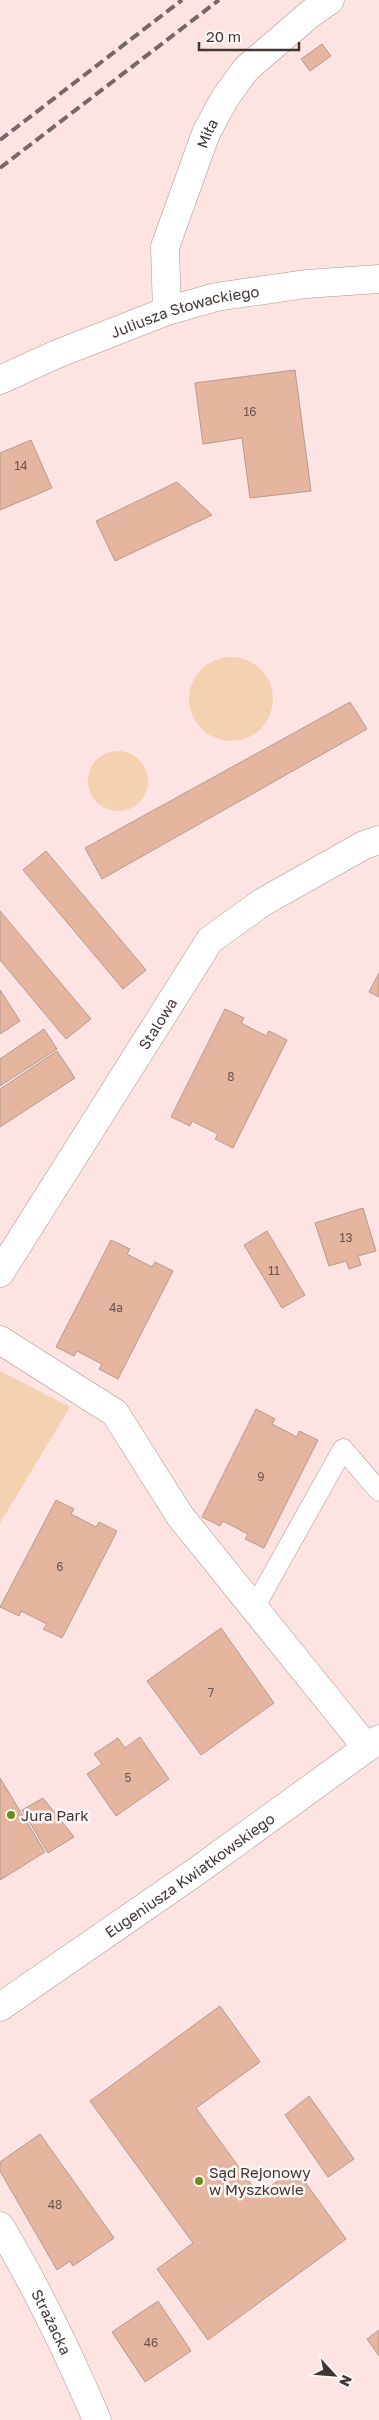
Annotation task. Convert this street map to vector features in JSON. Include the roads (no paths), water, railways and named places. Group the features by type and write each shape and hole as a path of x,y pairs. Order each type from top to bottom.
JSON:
{"street":[{"name":"Miła","path":"167,311 165,247 206,133 224,98 246,69 310,14 330,0"},
{"name":"Juliusza Słowackiego","path":"0,380 57,354 167,311 242,293 306,284 379,278"},
{"name":"Stalowa","path":"0,1273 210,940 263,902 364,845 379,840"},
{"path":"0,1340 115,1413 180,1516 254,1608 373,1744"},
{"name":"Eugeniusza Kwiatkowskiego","path":"0,2008 194,1873 373,1744"},
{"name":"Strażacka","path":"0,2226 20,2260 74,2366 97,2420"}],"lane":[{"path":"254,1608 343,1449 379,1491"}],"railway":[{"path":"0,140 182,0"},
{"path":"0,168 219,0"}],"place":[{"name":"Jura Park","path":"11,1815"},
{"name":"Sąd Rejonowy w Myszkowie","path":"199,2181"}]}
